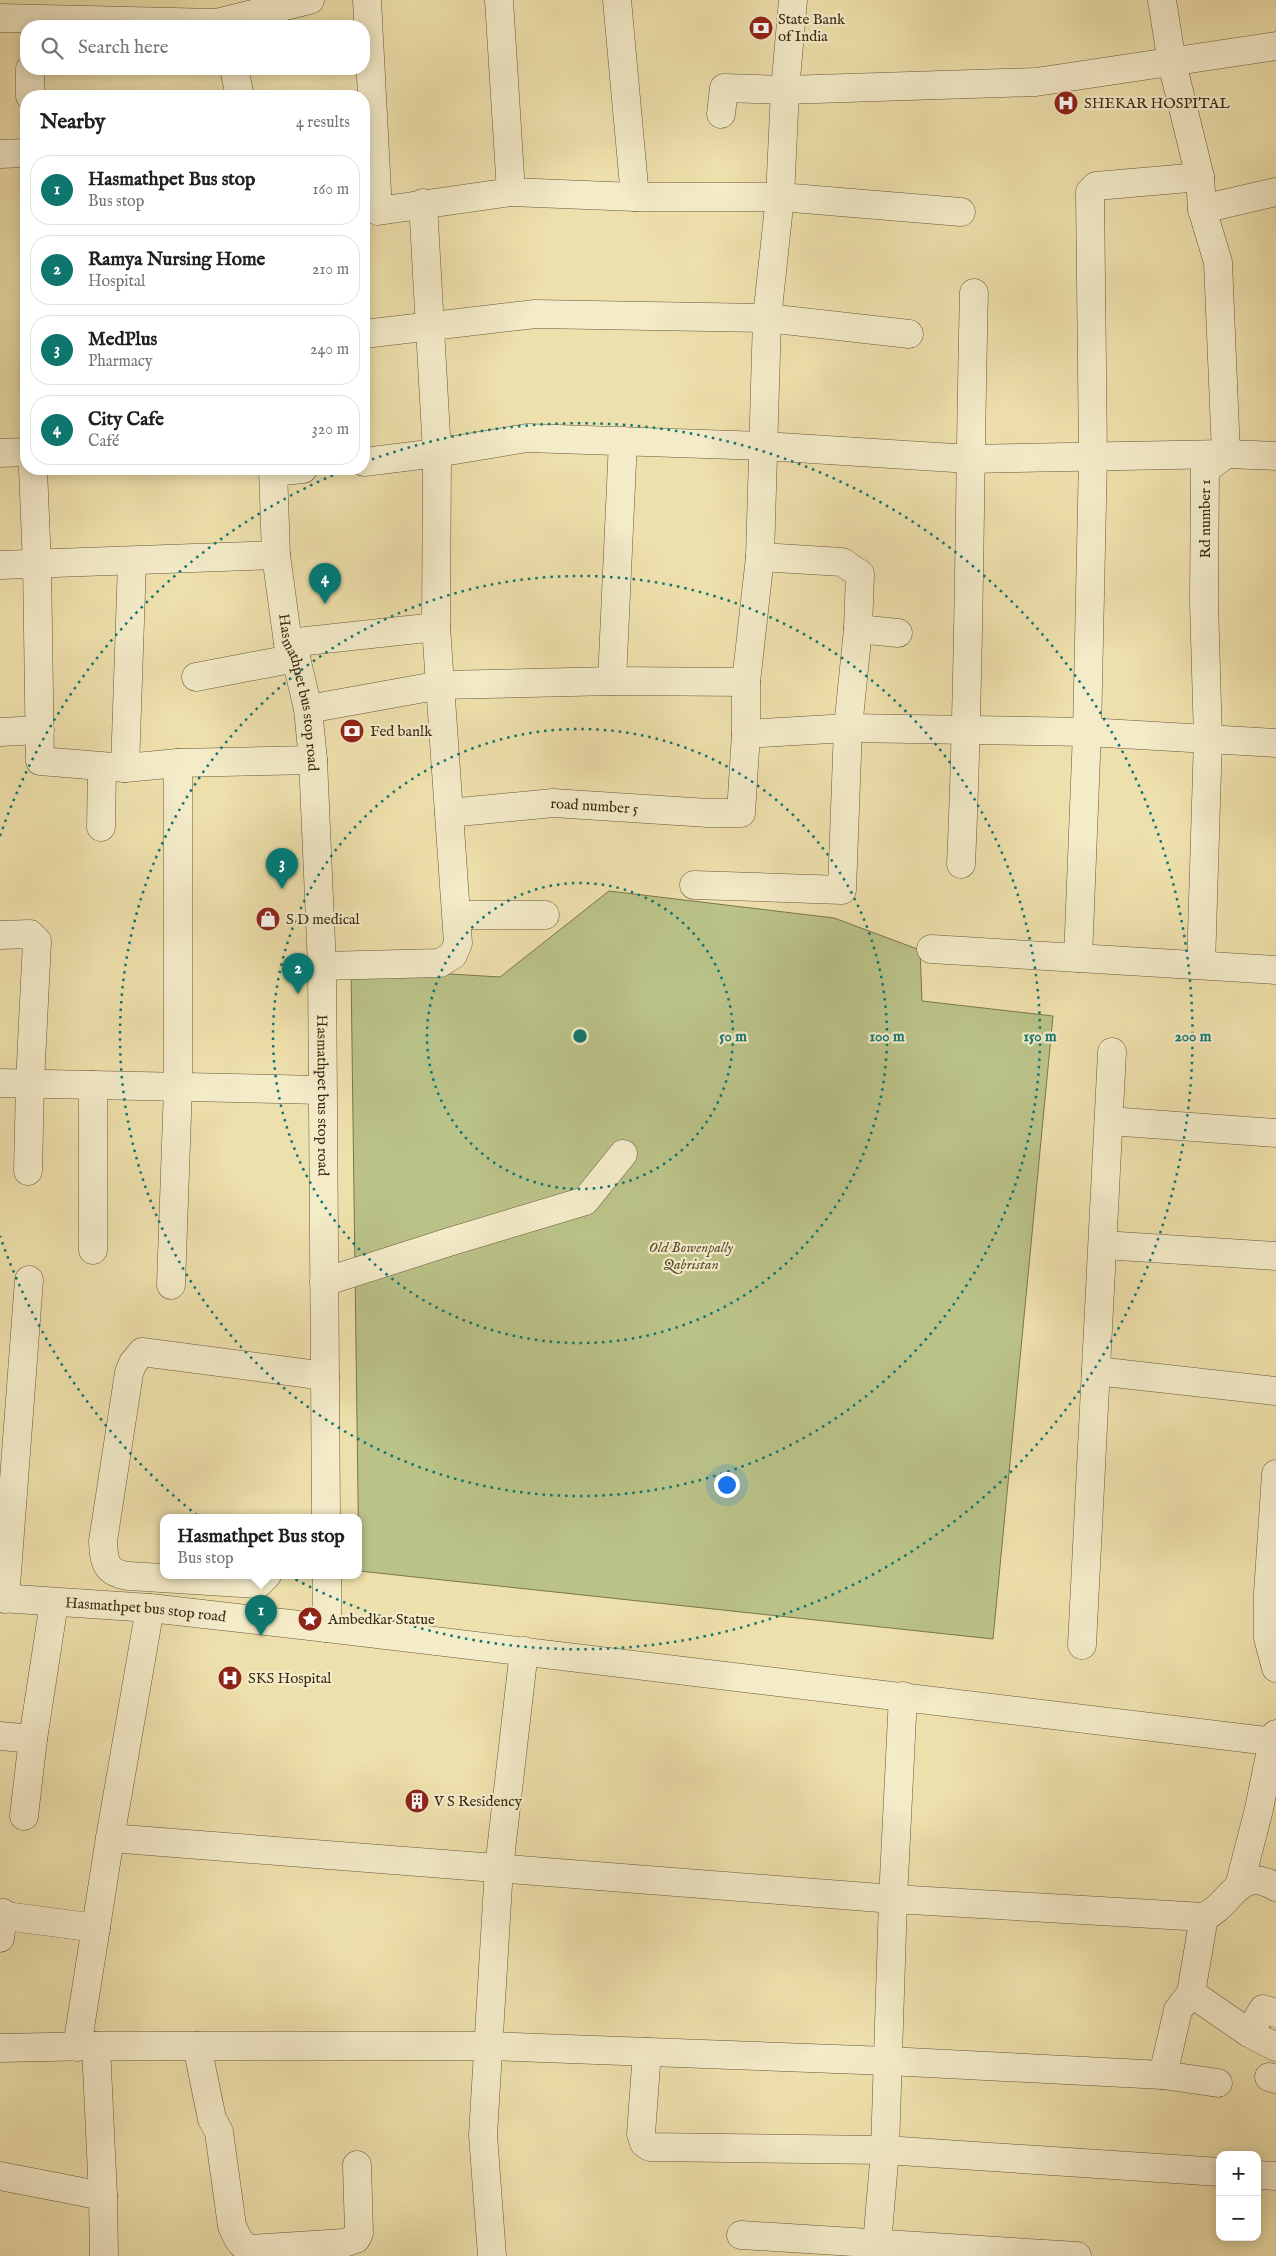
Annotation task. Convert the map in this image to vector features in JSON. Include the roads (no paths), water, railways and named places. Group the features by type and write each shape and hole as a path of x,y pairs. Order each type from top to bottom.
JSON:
{"street":[{"path":"93,20 217,16 310,0"},
{"path":"367,0 368,20"},
{"path":"499,0 511,192"},
{"path":"617,0 635,197"},
{"path":"793,0 785,90 780,197 767,318 760,557 746,682 746,734 848,728 1087,732 1208,738 1276,744"},
{"path":"1162,0 1172,63 1200,177 1202,209 1218,262 1226,454"},
{"path":"0,18 20,21"},
{"path":"721,114 724,88 785,90 1036,82 1276,46"},
{"path":"370,58 378,211 423,203 511,192 635,197 780,197 961,212"},
{"path":"30,75 30,90"},
{"path":"235,75 239,90"},
{"path":"0,154 20,153"},
{"path":"1078,958 1087,732 1092,457 1090,192 1096,186 1200,177"},
{"path":"1202,209 1276,192"},
{"path":"322,966 440,963 456,952 458,930 436,627 438,453 423,203"},
{"path":"961,864 967,731 974,294"},
{"path":"370,333 535,314 767,318 909,334"},
{"path":"370,461 438,453 527,438 764,446 970,459 1226,454 1276,456"},
{"path":"612,681 624,441"},
{"path":"0,453 20,452"},
{"name":"Rd number 1","path":"1202,965 1208,738 1204,602 1205,470 1226,454"},
{"path":"33,475 37,565 40,762 113,767 178,763 313,760"},
{"name":"Hasmathpet bus stop road","path":"273,475 276,555 292,650 308,709 313,760 322,966 326,1514"},
{"path":"0,565 132,562 276,555"},
{"path":"694,884 842,890 848,728 858,629 860,574 842,562 760,557"},
{"path":"102,827 113,767 132,562"},
{"path":"196,676 292,650 436,627"},
{"path":"858,629 898,633"},
{"path":"308,709 441,685 612,681 746,682"},
{"path":"0,732 40,730"},
{"name":"road number 5","path":"449,813 553,803 708,814 741,813 746,734"},
{"path":"171,1284 178,1087 178,763"},
{"path":"457,915 545,915"},
{"path":"0,935 30,934 37,941 28,1171"},
{"path":"931,949 1276,970"},
{"path":"1082,1645 1112,1052"},
{"path":"0,1083 322,1090"},
{"path":"93,1085 93,1250"},
{"path":"1109,1121 1276,1133"},
{"path":"324,1282 585,1201 623,1154"},
{"path":"1102,1245 1276,1256"},
{"path":"2,1598 29,1280"},
{"path":"160,1578 118,1574 108,1567 104,1556 103,1541 132,1363 142,1352 159,1353 325,1376"},
{"path":"1096,1371 1276,1390"},
{"path":"1276,1474 1268,1593 1268,1638 1276,1668"},
{"path":"178,1579 258,1584 264,1579"},
{"path":"327,1579 327,1628"},
{"name":"Hasmathpet bus stop road","path":"2,1598 150,1608 1275,1738"},
{"path":"24,1816 33,1739 54,1603"},
{"path":"104,2256 104,2196 86,2046 96,1928 150,1608"},
{"path":"492,2256 483,2136 499,1868 524,1651"},
{"path":"876,2249 885,2150 903,1696"},
{"path":"0,1736 33,1739"},
{"path":"110,1838 894,1899 1204,1918 1214,1913 1240,1883 1268,1814 1275,1738"},
{"path":"1240,1883 1255,1880 1276,1887"},
{"path":"1163,2075 1178,2010 1191,1993 1204,1918"},
{"path":"5,1923 96,1928"},
{"path":"1191,1993 1249,2033 1276,2047"},
{"path":"1249,2033 1263,2009 1276,2012"},
{"path":"0,2048 86,2046 488,2046 888,2061 1163,2075 1218,2083"},
{"path":"197,2046 212,2119 219,2132 232,2226 236,2238 245,2248 344,2243 356,2239 360,2233 357,2166"},
{"path":"647,2052 641,2134 644,2143 650,2147 885,2150 1216,2172"},
{"path":"1261,2174 1276,2176"},
{"path":"0,2176 104,2196"},
{"path":"741,2235 876,2249 1077,2256"}],"place":[{"name":"State Bank of India","path":"761,28"},
{"name":"SHEKAR HOSPITAL","path":"1066,103"},
{"name":"City Cafe","path":"325,604"},
{"name":"Fed banlk","path":"352,731"},
{"name":"MedPlus","path":"282,889"},
{"name":"S D medical","path":"268,919"},
{"name":"Ramya Nursing Home","path":"298,994"},
{"name":"Ambedkar Statue","path":"310,1619"},
{"name":"Hasmathpet Bus stop","path":"261,1636"},
{"name":"SKS Hospital","path":"230,1678"},
{"name":"V S Residency","path":"417,1801"}],"park label":[{"name":"Old Bowenpally Qabristan","path":"691,1256"}]}
